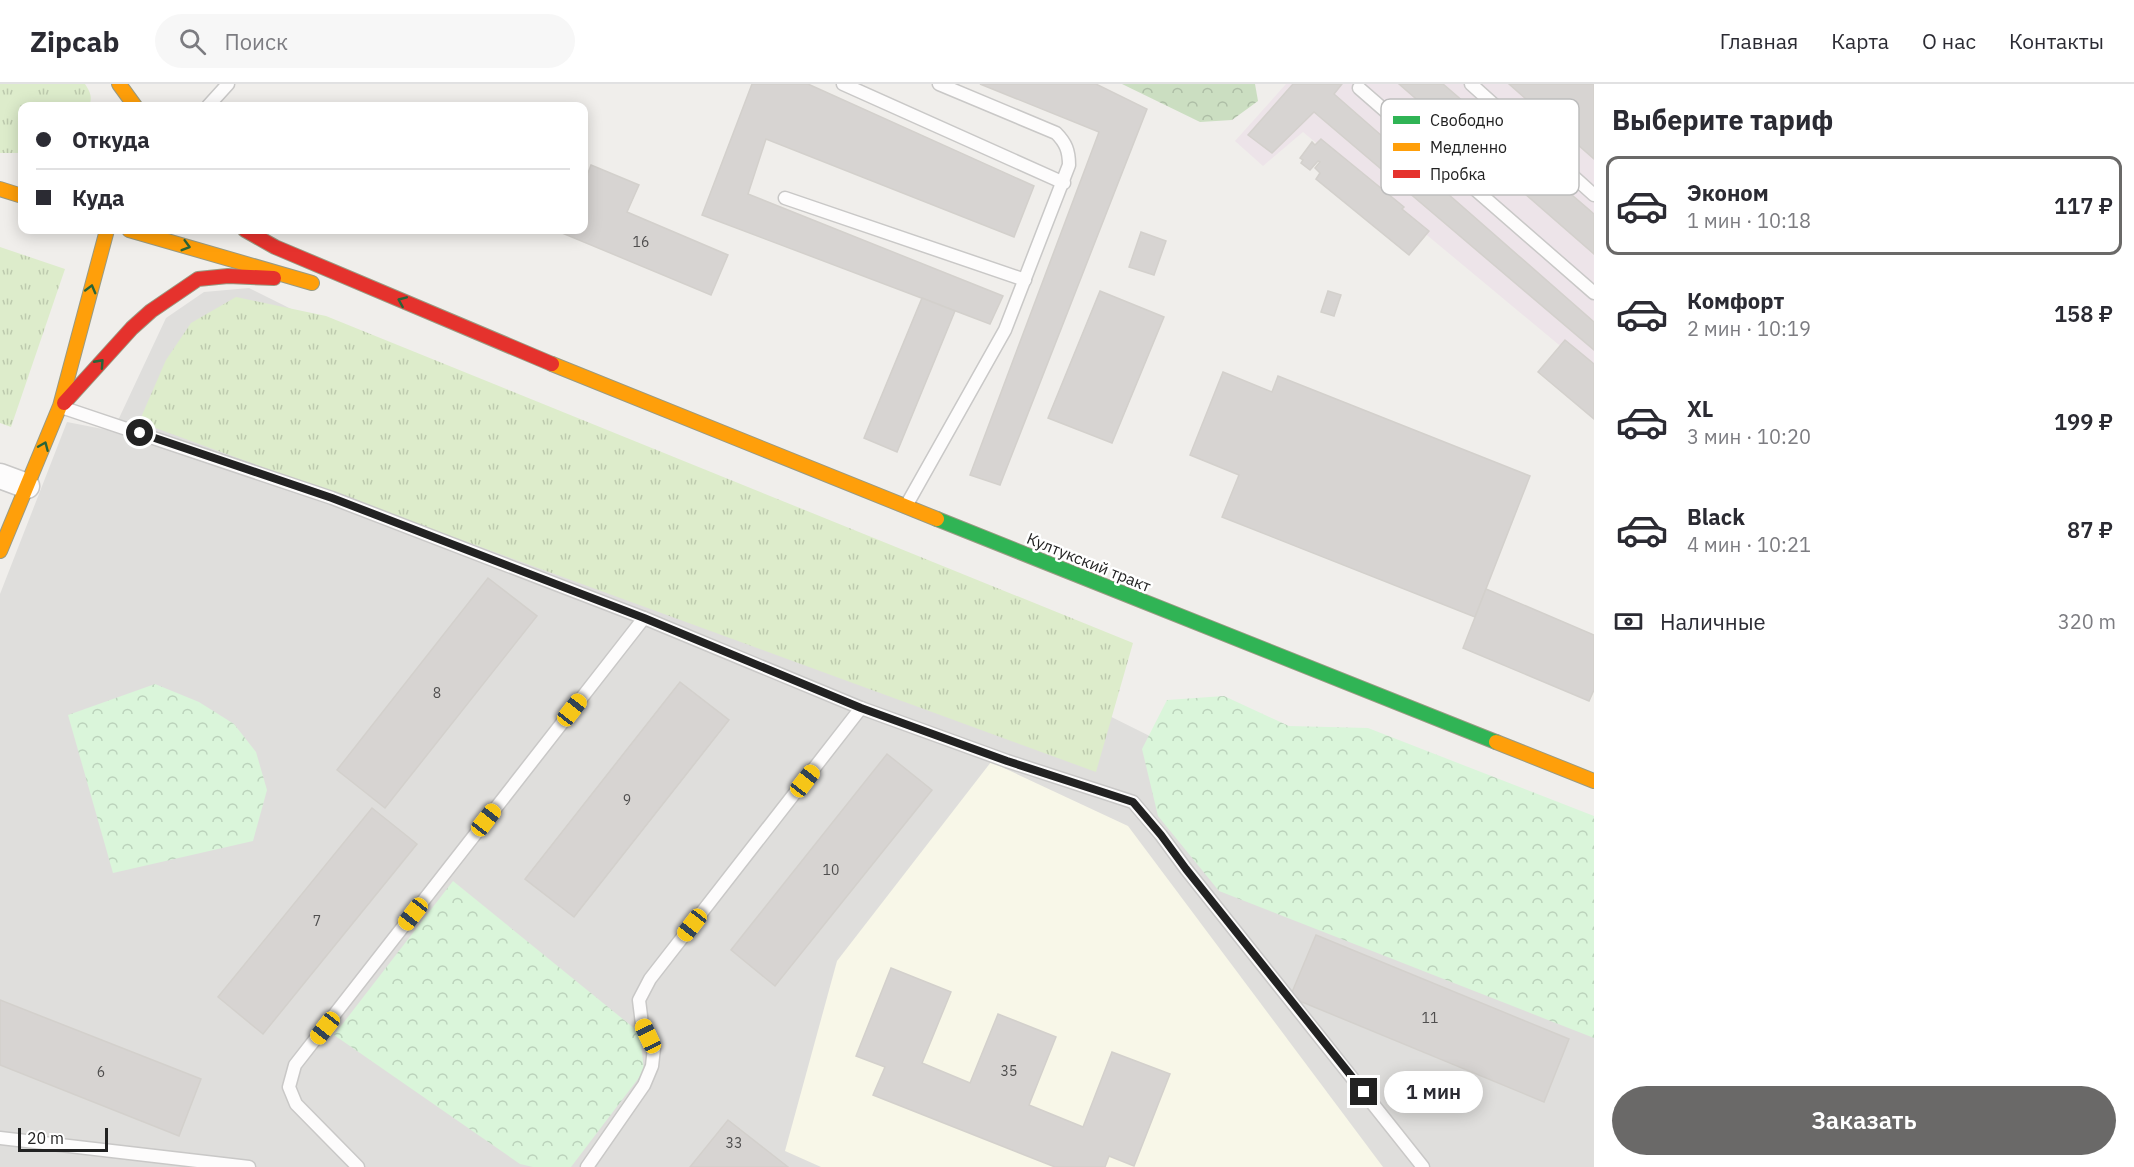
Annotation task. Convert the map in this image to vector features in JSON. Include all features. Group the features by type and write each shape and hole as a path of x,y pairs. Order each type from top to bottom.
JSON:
{"main road":[{"path":"118,91 130,102"},
{"path":"0,182 18,181"},
{"path":"0,189 18,195"},
{"path":"0,551 60,406 106,234"},
{"path":"143,234 323,287"},
{"path":"252,234 274,247 572,373"},
{"path":"60,406 132,328 151,311 198,279 228,276 301,279"},
{"path":"391,311 572,373"},
{"name":"Култукский тракт","path":"572,373 1594,781"}],"street":[{"path":"0,476 27,486"}],"lane":[{"path":"212,102 228,84"},
{"path":"843,84 1064,183"},
{"path":"906,507 1005,330 1064,183 1069,165 1069,153 1065,142 1056,133 939,84"},
{"path":"1471,84 1488,99"},
{"path":"1359,87 1381,106"},
{"path":"1579,181 1594,195"},
{"path":"1482,195 1594,293"},
{"path":"785,198 1025,280"},
{"path":"60,406 332,498 644,618 861,708 1007,761 1133,802 1423,1167"},
{"path":"358,1167 296,1104 289,1087 295,1065 644,618"},
{"path":"587,1167 644,1085 652,1066 654,1048 642,1024 639,1000 650,979 861,708"},
{"path":"0,1138 249,1167"}],"shaded area":[{"path":"1286,84 1594,84 1594,374 1303,132 1263,166 1235,141"},
{"path":"249,288 1594,957 1594,1167 0,1167 0,594 67,422 113,431 166,318 204,292"},
{"path":"991,762 1128,826 1383,1167 821,1167 785,1151 837,961"}],"green space":[{"path":"0,84 85,84 90,92 90,102 18,102 18,153 0,153"},
{"path":"1122,84 1255,84 1258,101 1232,120 1200,122"},
{"path":"0,247 65,269 11,427 0,423"},
{"path":"236,297 326,316 1133,643 1096,772 139,422 166,360 191,323"},
{"path":"155,684 199,702 234,724 256,752 267,790 253,841 113,873 68,715"},
{"path":"1224,696 1289,726 1368,728 1594,816 1594,1038 1219,891 1158,816 1142,749 1167,700"},
{"path":"453,881 640,1033 644,1071 571,1167 533,1167 520,1164 334,1035"}],"building":[{"path":"752,84 808,84 1034,186 1014,237 766,139 748,194 1003,296 990,324 702,215"},
{"path":"980,84 1096,84 1147,109 1000,485 970,475 1099,132"},
{"path":"1293,84 1342,84 1334,94 1381,135 1381,169 1314,112 1272,153 1248,135"},
{"path":"1399,84 1443,84 1460,99 1416,99"},
{"path":"1509,84 1594,84 1594,159 1579,146 1579,99 1526,99"},
{"path":"1321,139 1381,188 1381,195 1389,195 1404,207 1402,209 1429,231 1409,255 1316,179 1320,173 1315,168 1320,162 1318,161 1310,170 1301,163 1303,160 1300,158 1312,142 1315,145"},
{"path":"591,165 639,185 627,212 728,255 711,295 565,234 588,234 588,173"},
{"path":"1412,195 1449,195 1594,322 1594,350"},
{"path":"1526,195 1572,195 1594,214 1594,254"},
{"path":"1141,232 1166,241 1154,275 1129,267"},
{"path":"1100,291 1164,317 1112,443 1048,418"},
{"path":"1328,291 1341,295 1334,316 1321,312"},
{"path":"922,298 955,311 897,452 864,438"},
{"path":"1565,340 1594,364 1594,419 1538,372"},
{"path":"1223,372 1272,392 1278,376 1530,476 1475,617 1222,517 1239,475 1190,455"},
{"path":"488,578 537,616 385,808 337,770"},
{"path":"1486,589 1594,635 1594,690 1589,701 1463,648"},
{"path":"680,682 729,720 574,917 525,879"},
{"path":"887,754 932,790 775,986 731,950"},
{"path":"372,808 417,844 263,1034 218,997"},
{"path":"1316,935 1569,1039 1544,1102 1290,997"},
{"path":"891,968 951,992 922,1063 970,1083 998,1014 1056,1037 1029,1105 1083,1127 1112,1052 1170,1074 1134,1166 1109,1156 1105,1167 1055,1167 873,1095 885,1067 856,1056"},
{"path":"0,1000 201,1079 179,1136 0,1065"},
{"path":"728,1120 788,1167 690,1167"}],"traffic: fast":[{"path":"937,519 1496,742"}],"traffic: slow":[{"path":"119,84 132,102"},
{"path":"0,189 18,195"},
{"path":"0,551 60,406 106,234"},
{"path":"143,234 312,283"},
{"path":"552,364 937,519"},
{"path":"1496,742 1594,781"}],"traffic: jam":[{"path":"252,234 275,247 552,364"},
{"path":"64,403 132,328 151,311 198,279 228,276 274,278"}],"route":[{"path":"140,433 332,498 644,618 861,708 1007,761 1133,802 1364,1092"}]}
